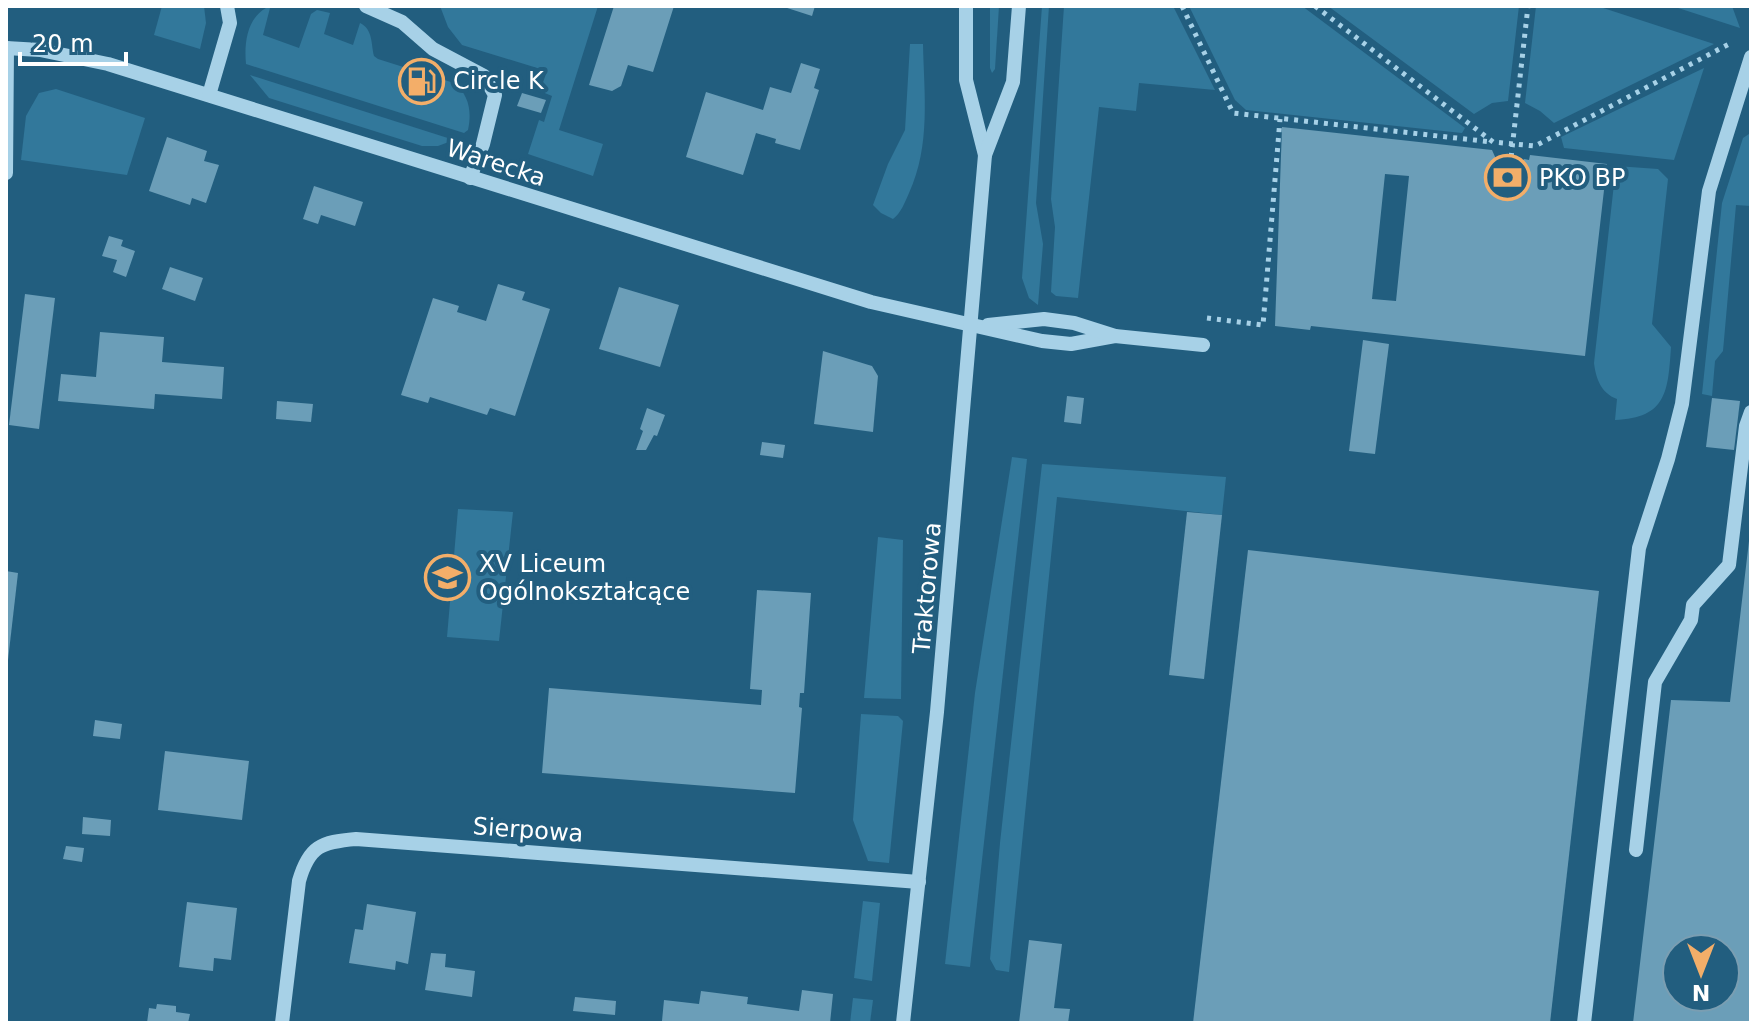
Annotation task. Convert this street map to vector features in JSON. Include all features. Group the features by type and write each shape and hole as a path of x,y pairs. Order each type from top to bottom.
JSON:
{"street":[{"path":"209,95 230,23 227,6"},
{"path":"366,6 402,22 433,49 484,76 495,95 483,144 470,178"},
{"name":"Traktorowa","path":"966,6 966,80 985,155"},
{"name":"Traktorowa","path":"903,1023 937,712 985,155 1013,82 1019,6"},
{"path":"6,48 6,173"},
{"name":"Warecka","path":"6,48 40,50 108,64 817,287 971,327 1071,344 1115,336"},
{"path":"1584,1023 1639,548 1682,404 1705,210 1745,95 1751,57"},
{"path":"971,327 1044,319 1074,323 1115,336 1203,345"},
{"path":"1636,850 1655,682 1691,620 1693,605 1729,565 1746,426 1751,412"},
{"name":"Sierpowa","path":"282,1023 299,881 304,864 317,847 332,841 371,840 919,882"}],"path":[{"path":"1182,6 1233,113 1535,146 1735,41"},
{"path":"1315,6 1493,142"},
{"path":"1510,167 1528,6"},
{"path":"1205,318 1263,325 1280,119"}],"shaded area":[{"path":"162,6 204,6 206,23 200,49 154,35"},
{"path":"440,6 598,6 559,130 603,144 593,176 528,154 539,120 544,122 552,96 540,91 547,71 462,45 448,27"},
{"path":"990,6 999,6 995,69 992,73 990,68"},
{"path":"1042,6 1049,6 1036,203 1043,244 1038,305 1029,298 1022,278"},
{"path":"1064,6 1173,6 1215,90 1139,83 1136,111 1099,107 1078,298 1056,296 1051,292 1055,227 1051,199"},
{"path":"1189,6 1302,6 1465,128 1462,133 1246,110 1235,100"},
{"path":"1328,6 1519,6 1508,101 1492,103 1474,114"},
{"path":"1536,6 1597,6 1714,44 1554,123 1525,103"},
{"path":"1672,6 1732,6 1740,28"},
{"path":"270,8 263,35 299,48 311,14 317,10 330,13 324,34 353,45 360,23 369,33 374,56 378,59 454,83 468,104 468,130 464,133 246,64 248,32 255,18"},
{"path":"910,44 923,44 923,138 916,175 902,207 893,219 873,205 905,130"},
{"path":"1704,68 1674,160 1564,148 1561,137"},
{"path":"250,75 454,140 438,146 422,146 269,98"},
{"path":"56,89 145,118 127,175 21,160 26,116 39,93"},
{"path":"1749,134 1751,206 1736,205 1723,351 1715,361 1712,396 1702,394 1722,203 1743,138"},
{"path":"1616,166 1658,169 1668,179 1652,324 1671,347 1666,389 1655,408 1632,418 1615,420 1617,399 1600,385 1594,363"},
{"path":"1012,457 1027,459 970,967 945,964 975,693"},
{"path":"1042,464 1226,477 1222,515 1057,497 1009,972 996,970 990,959"},
{"path":"458,509 513,512 499,641 447,637"},
{"path":"878,537 903,540 901,699 864,698"},
{"path":"861,714 898,716 903,721 889,863 868,861 853,820"},
{"path":"863,901 880,903 872,981 854,978"},
{"path":"853,998 873,1000 870,1023 850,1023"}],"building":[{"path":"614,6 674,6 653,72 628,65 621,86 612,91 589,85"},
{"path":"781,6 815,6 812,16"},
{"path":"801,63 820,69 814,88 819,90 800,150 775,143 776,139 756,133 743,175 686,157 706,92 763,110 770,87 791,93"},
{"path":"522,93 546,100 541,113 517,106"},
{"path":"1282,127 1492,150 1500,165 1510,167 1519,167 1524,159 1529,160 1530,155 1607,164 1585,356 1311,326 1310,330 1275,326","holes":["1385,174 1409,176 1396,301 1372,299"]},
{"path":"167,137 207,151 204,161 219,165 206,203 192,198 190,205 149,191"},
{"path":"314,186 363,202 355,226 321,215 318,224 303,219"},
{"path":"109,236 123,240 121,246 135,251 126,277 113,272 117,260 102,256"},
{"path":"170,267 203,278 195,301 162,289"},
{"path":"498,284 525,292 522,300 550,309 515,416 490,408 487,415 430,397 428,403 401,395 433,298 459,306 457,312 486,321"},
{"path":"619,287 679,305 660,367 599,349"},
{"path":"25,294 55,298 39,429 9,425"},
{"path":"100,332 164,337 162,362 224,367 222,399 155,394 154,409 58,401 61,374 96,377"},
{"path":"1363,340 1389,344 1375,454 1349,451"},
{"path":"823,351 872,366 878,376 873,432 814,424"},
{"path":"1067,396 1084,398 1081,424 1064,422"},
{"path":"1712,398 1740,401 1734,450 1706,447"},
{"path":"277,401 313,404 311,422 276,419"},
{"path":"647,408 665,415 657,436 654,435 646,450 636,450 643,431 640,429"},
{"path":"762,442 785,445 783,458 760,455"},
{"path":"1187,512 1222,515 1204,679 1169,675"},
{"path":"1749,541 1751,1023 1633,1023 1671,700 1730,702"},
{"path":"1248,550 1599,591 1550,1023 1193,1023"},
{"path":"6,571 18,573 8,660 6,660"},
{"path":"757,590 811,593 804,693 800,693 799,707 802,708 795,793 542,773 549,688 761,705 762,690 750,689"},
{"path":"95,720 122,724 120,739 93,736"},
{"path":"165,751 249,761 242,820 158,810"},
{"path":"83,817 111,820 110,836 82,834"},
{"path":"66,846 84,848 82,862 63,859"},
{"path":"187,902 237,908 231,960 214,958 213,971 179,967"},
{"path":"367,904 416,912 408,964 396,961 395,970 349,963 355,929 363,930"},
{"path":"1029,940 1062,944 1054,1008 1070,1009 1068,1023 1019,1023"},
{"path":"431,953 446,954 445,967 475,971 472,997 425,990"},
{"path":"802,990 833,994 830,1023 662,1021 664,1000 699,1004 701,991 748,997 747,1004 799,1011"},
{"path":"575,997 616,1001 615,1015 573,1011"},
{"path":"157,1004 176,1006 176,1012 190,1014 188,1023 147,1023 149,1008 156,1009"}],"place":[{"name":"Circle K","path":"422,81"},
{"name":"PKO BP","path":"1508,178"},
{"name":"XV Liceum Ogólnokształcące","path":"448,578"}]}
